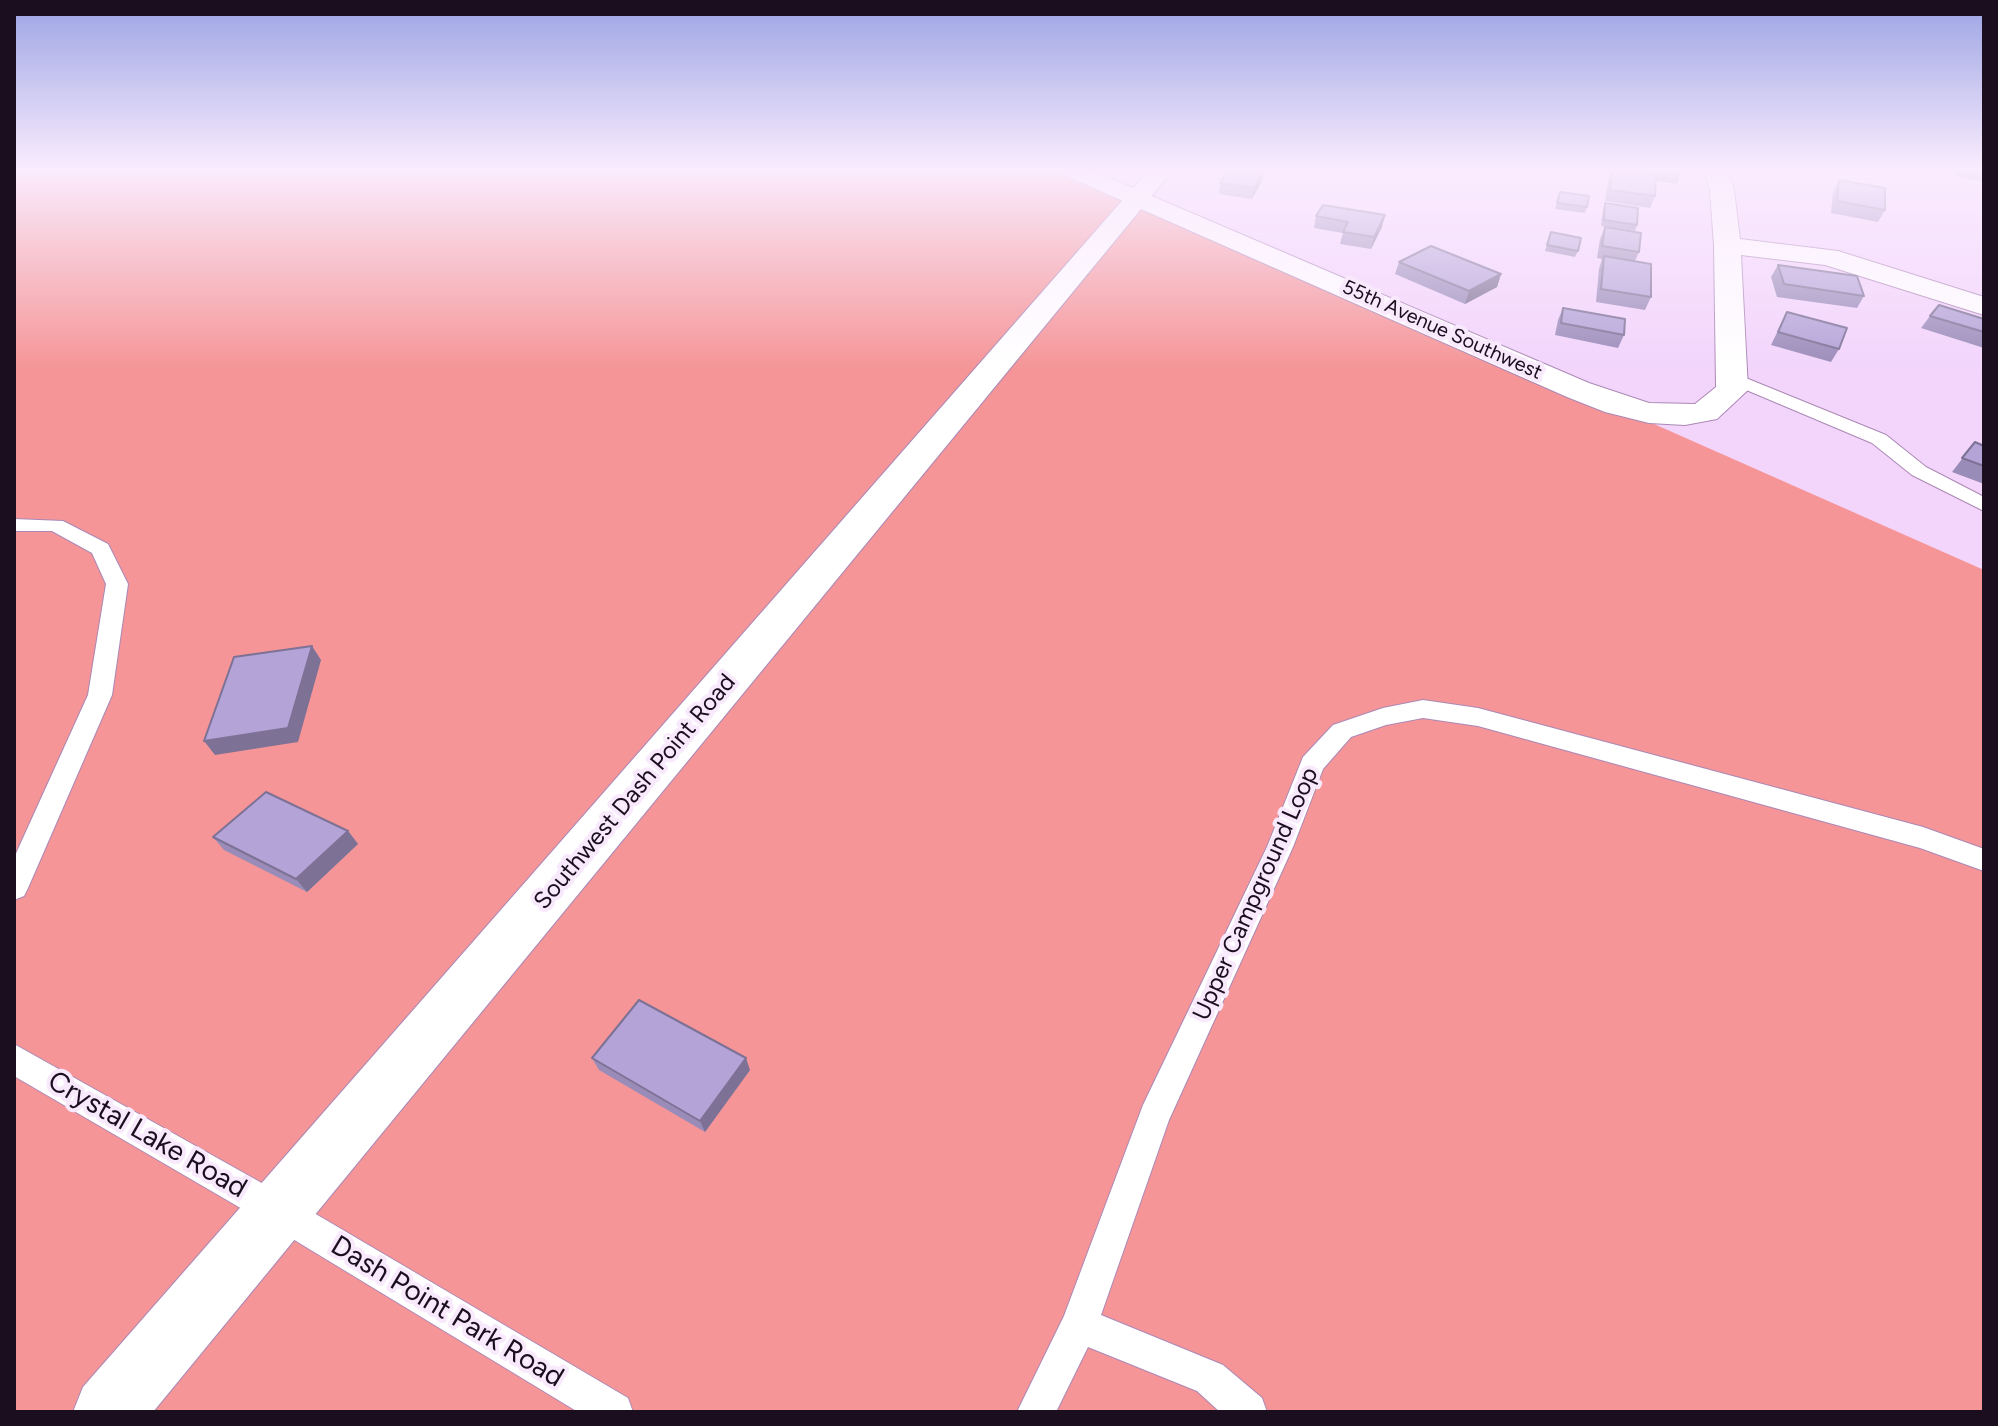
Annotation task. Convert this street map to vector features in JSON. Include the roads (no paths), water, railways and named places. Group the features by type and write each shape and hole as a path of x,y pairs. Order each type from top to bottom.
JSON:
{"street":[{"name":"Southwest Dash Point Road","path":"108,1412 1105,237"},
{"name":"55th Avenue Southwest","path":"1261,237 1578,390 1627,408 1685,415 1705,412 1732,390 1731,377"},
{"path":"1726,237 1731,377"},
{"path":"1727,246 1828,257 1984,306"}],"lane":[{"path":"1731,377 1879,439 1919,471 1984,505"},
{"path":"14,525 56,525 101,549 117,584 109,617 100,695 14,888"},
{"name":"Upper Campground Loop","path":"1036,1412 1079,1325 1154,1116 1280,847 1312,764 1342,731 1383,717 1423,709 1478,717 1923,838 1984,860"},
{"name":"Crystal Lake Road","path":"14,1059 280,1212"},
{"name":"Dash Point Park Road","path":"280,1212 614,1412"},
{"path":"1079,1325 1210,1378 1248,1412"}]}
